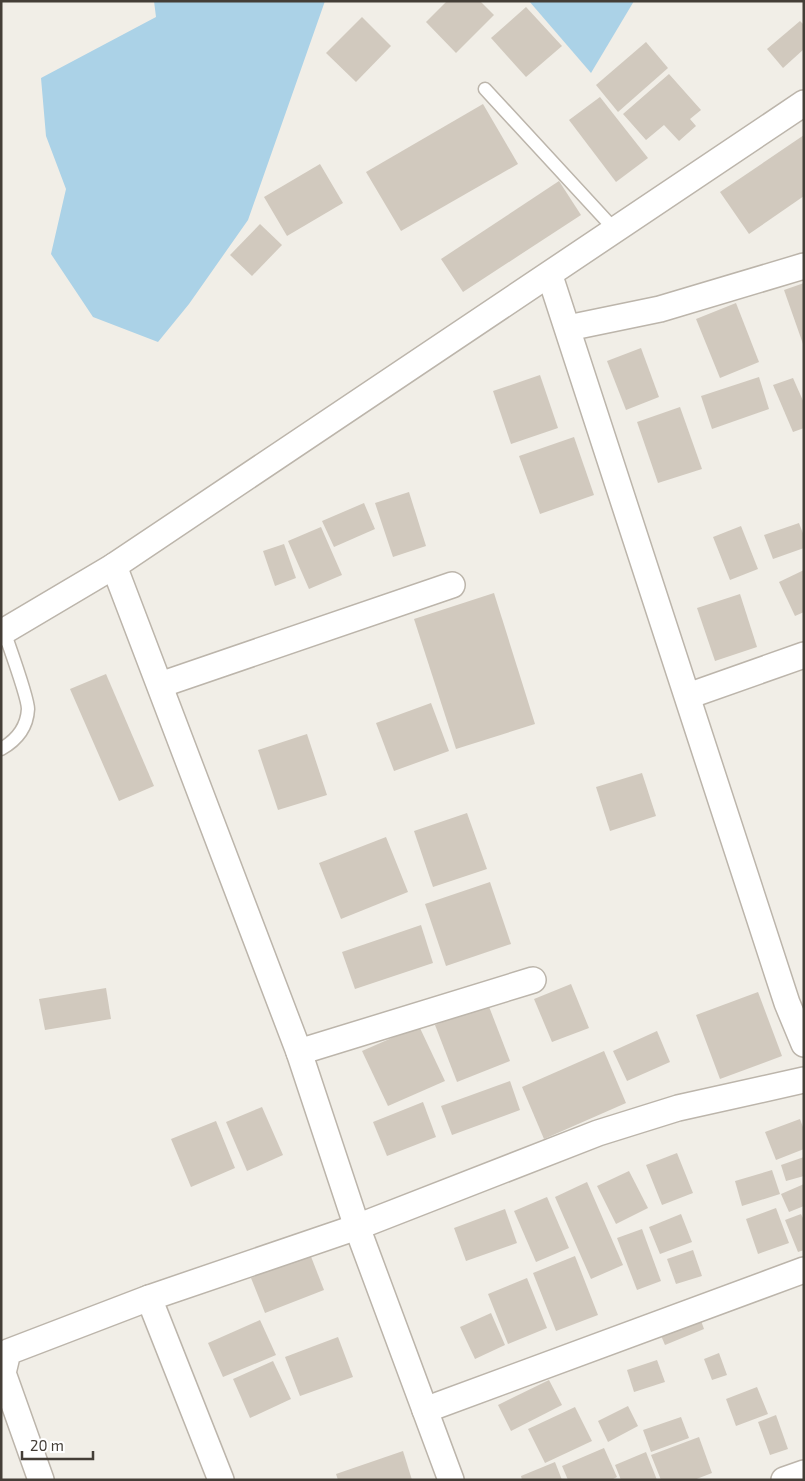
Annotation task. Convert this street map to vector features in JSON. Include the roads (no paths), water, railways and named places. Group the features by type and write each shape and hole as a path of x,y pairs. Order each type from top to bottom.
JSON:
{"street":[{"path":"3,632 114,566 550,276 804,103"},
{"path":"568,328 660,309 804,266"},
{"path":"550,276 787,1003 804,1044"},
{"path":"114,566 299,1052 357,1226 451,1480"},
{"path":"160,685 452,585"},
{"path":"688,696 804,654"},
{"path":"299,1052 533,980"},
{"path":"41,1480 3,1374 8,1352 149,1298 357,1226 598,1134 678,1108 804,1080"},
{"path":"425,1410 804,1270"},
{"path":"149,1298 221,1480"},
{"path":"784,1480 804,1473"}],"lane":[{"path":"484,89 616,231"},
{"path":"1,749 11,744 23,730 28,708 3,632"}],"water":[{"path":"154,1 325,1 248,220 189,304 158,342 93,317 51,254 66,189 46,136 41,78 156,17"},
{"path":"529,1 634,1 591,73"}]}
